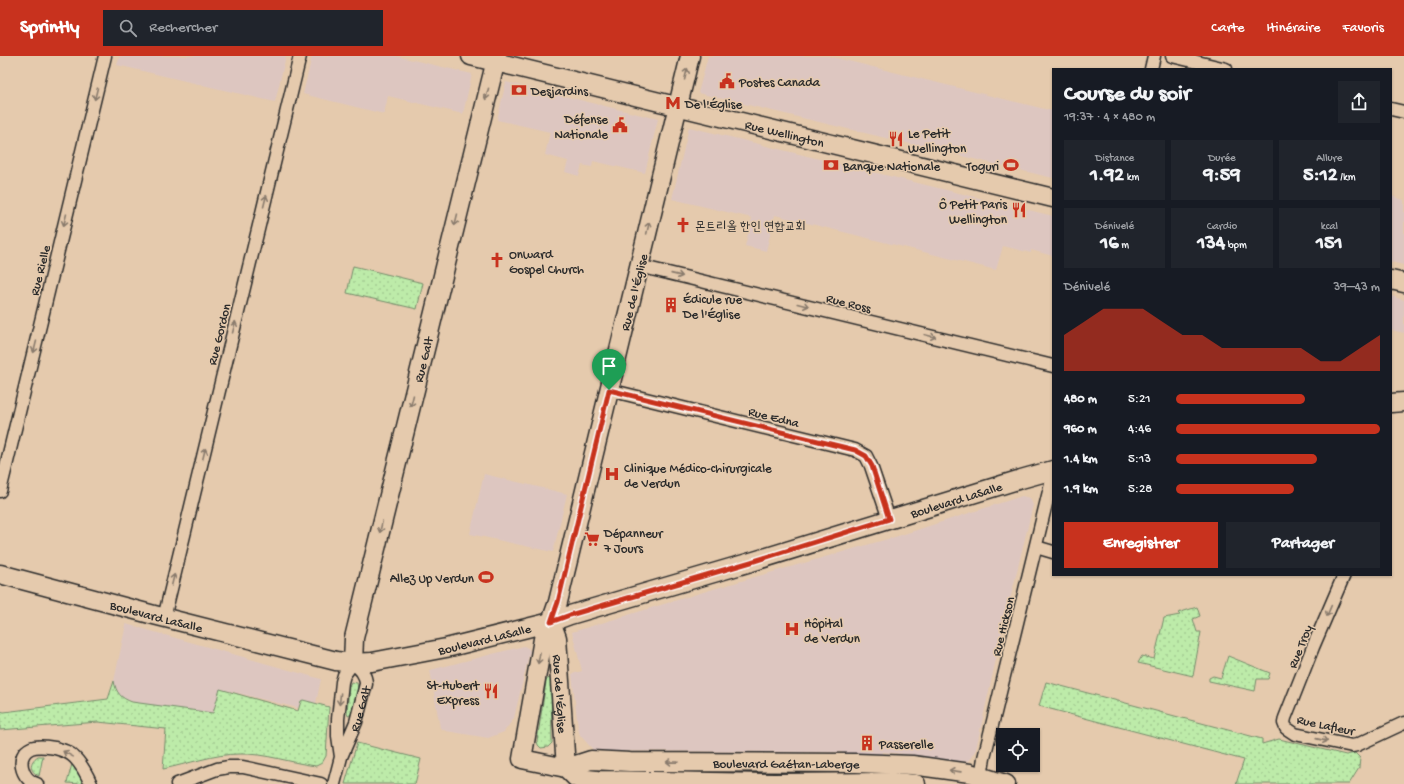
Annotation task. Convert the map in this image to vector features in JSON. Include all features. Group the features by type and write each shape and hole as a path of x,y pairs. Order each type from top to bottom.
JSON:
{"main road":[{"name":"Rue Wellington","path":"471,56 496,59 678,107 1052,198"},
{"name":"Rue de l'Église","path":"522,759 542,639 551,622 558,602 690,56"},
{"name":"Rue Galt","path":"353,663 354,638 496,59"},
{"path":"1392,280 1404,283"},
{"path":"1392,403 1404,402"},
{"name":"Boulevard LaSalle","path":"0,574 164,618 336,661 353,663 381,661 446,648 551,622 1052,470"},
{"name":"Rue de l'Église","path":"551,622 558,638 566,768"},
{"name":"Boulevard Gaétan-Laberge","path":"522,759 566,768 591,760 697,763 856,763 924,766 970,773 980,780 1006,784"},
{"path":"630,762 632,781"},
{"path":"696,781 697,763"},
{"path":"923,784 924,766"},
{"name":"Boulevard Gaétan-Laberge","path":"566,768 576,778 632,781 774,783 893,782 916,784"}],"street":[{"name":"Rue Rielle","path":"0,491 105,56"},
{"name":"Rue Gordon","path":"164,618 300,56"},
{"path":"1151,68 1154,56"},
{"path":"1172,56 1222,68"},
{"path":"1392,109 1404,112"},
{"name":"Rue Ross","path":"639,266 1052,366"},
{"name":"Rue Edna","path":"609,390 855,450 866,456 872,466 889,519"},
{"name":"Rue Hickson","path":"980,780 984,758 1052,479"},
{"path":"1036,547 1052,552"},
{"name":"Rue Troy","path":"1286,728 1284,723 1285,718 1313,646 1344,576"},
{"name":"Rue Galt","path":"334,784 341,757 352,732 366,684 366,679 363,672 353,663 344,675 342,682 338,719 338,736 341,757"},
{"name":"Rue Lafleur","path":"1286,728 1295,734 1352,746 1404,723"},
{"path":"38,784 28,778 23,772 22,762 25,752 30,748 38,746 68,752 82,767 91,784"},
{"path":"177,784 217,769 229,767 243,767 321,784"}],"shaded area":[{"path":"120,56 286,56 275,102 117,65"},
{"path":"312,56 396,56 472,74 463,114 388,96 384,114 303,94"},
{"path":"708,56 828,56 1052,111 1052,178 698,93"},
{"path":"506,82 658,119 645,173 593,161 592,167 582,165 579,176 565,172 568,161 545,155 550,132 497,120"},
{"path":"689,127 1052,216 1052,256 1031,250 1031,253 1003,246 996,270 775,215 766,251 745,246 752,218 672,199"},
{"path":"1392,196 1404,200 1404,265 1392,262"},
{"path":"1392,296 1404,300 1404,333 1392,330"},
{"path":"484,474 567,494 553,552 470,534"},
{"name":"Hôpital de Verdun","path":"1022,496 1030,498 1033,505 976,749 969,761 961,762 882,752 882,756 842,756 842,752 594,751 580,735 572,674 582,671 572,632 710,590 898,536"},
{"path":"126,624 321,679 316,703 303,700 298,708 221,689 214,713 139,704 125,699 116,691 114,681"},
{"path":"524,646 530,651 514,718 504,732 488,738 446,731 440,728 430,670"}],"green space":[{"path":"353,266 423,283 417,309 347,293"},
{"path":"1197,607 1200,616 1193,619 1197,632 1201,632 1193,676 1138,663 1142,656 1154,659 1164,618 1180,615 1178,613"},
{"path":"1228,656 1270,673 1268,679 1257,679 1255,691 1209,681 1209,678 1213,676 1221,678"},
{"path":"550,678 552,743 548,747 541,748 537,741 546,682 547,679"},
{"path":"114,681 116,689 120,694 125,699 132,702 213,713 220,689 298,711 301,701 303,700 329,707 326,756 322,763 316,766 258,755 230,754 211,757 163,769 166,729 98,722 0,730 0,711 4,712 108,699"},
{"path":"351,682 357,683 358,688 352,714 348,716 349,686"},
{"path":"1046,682 1262,739 1262,744 1279,739 1346,755 1355,753 1360,758 1359,768 1349,784 1236,784 1244,760 1039,706"},
{"path":"357,743 421,759 415,784 345,784"},
{"path":"38,756 43,756 39,776 33,772 31,766 35,758"},
{"path":"72,764 82,779 81,784 67,783"},
{"path":"848,770 848,774 713,774 712,771"}],"place":[{"name":"Postes Canada","path":"727,81"},
{"name":"Desjardins","path":"519,90"},
{"name":"De l'Église","path":"673,103"},
{"name":"Défense Nationale","path":"620,125"},
{"name":"Le Petit Wellington","path":"896,139"},
{"name":"Banque Nationale","path":"831,165"},
{"name":"Toguri","path":"1011,165"},
{"name":"Ô Petit Paris Wellington","path":"1019,210"},
{"name":"몬트리올 한인 연합교회","path":"683,225"},
{"name":"Onward Gospel Church","path":"497,260"},
{"name":"Édicule rue De l'Église","path":"671,305"},
{"name":"Clinique Médico-chirurgicale de Verdun","path":"612,474"},
{"name":"Dépanneur 7 Jours","path":"592,539"},
{"name":"Allez Up Verdun","path":"486,577"},
{"name":"Hôpital de Verdun","path":"792,629"},
{"name":"St-Hubert Express","path":"491,691"},
{"name":"Passerelle","path":"867,743"}],"route":[{"path":"609,390 855,450 866,456 872,466 889,519 551,622 558,602 609,390"}]}
